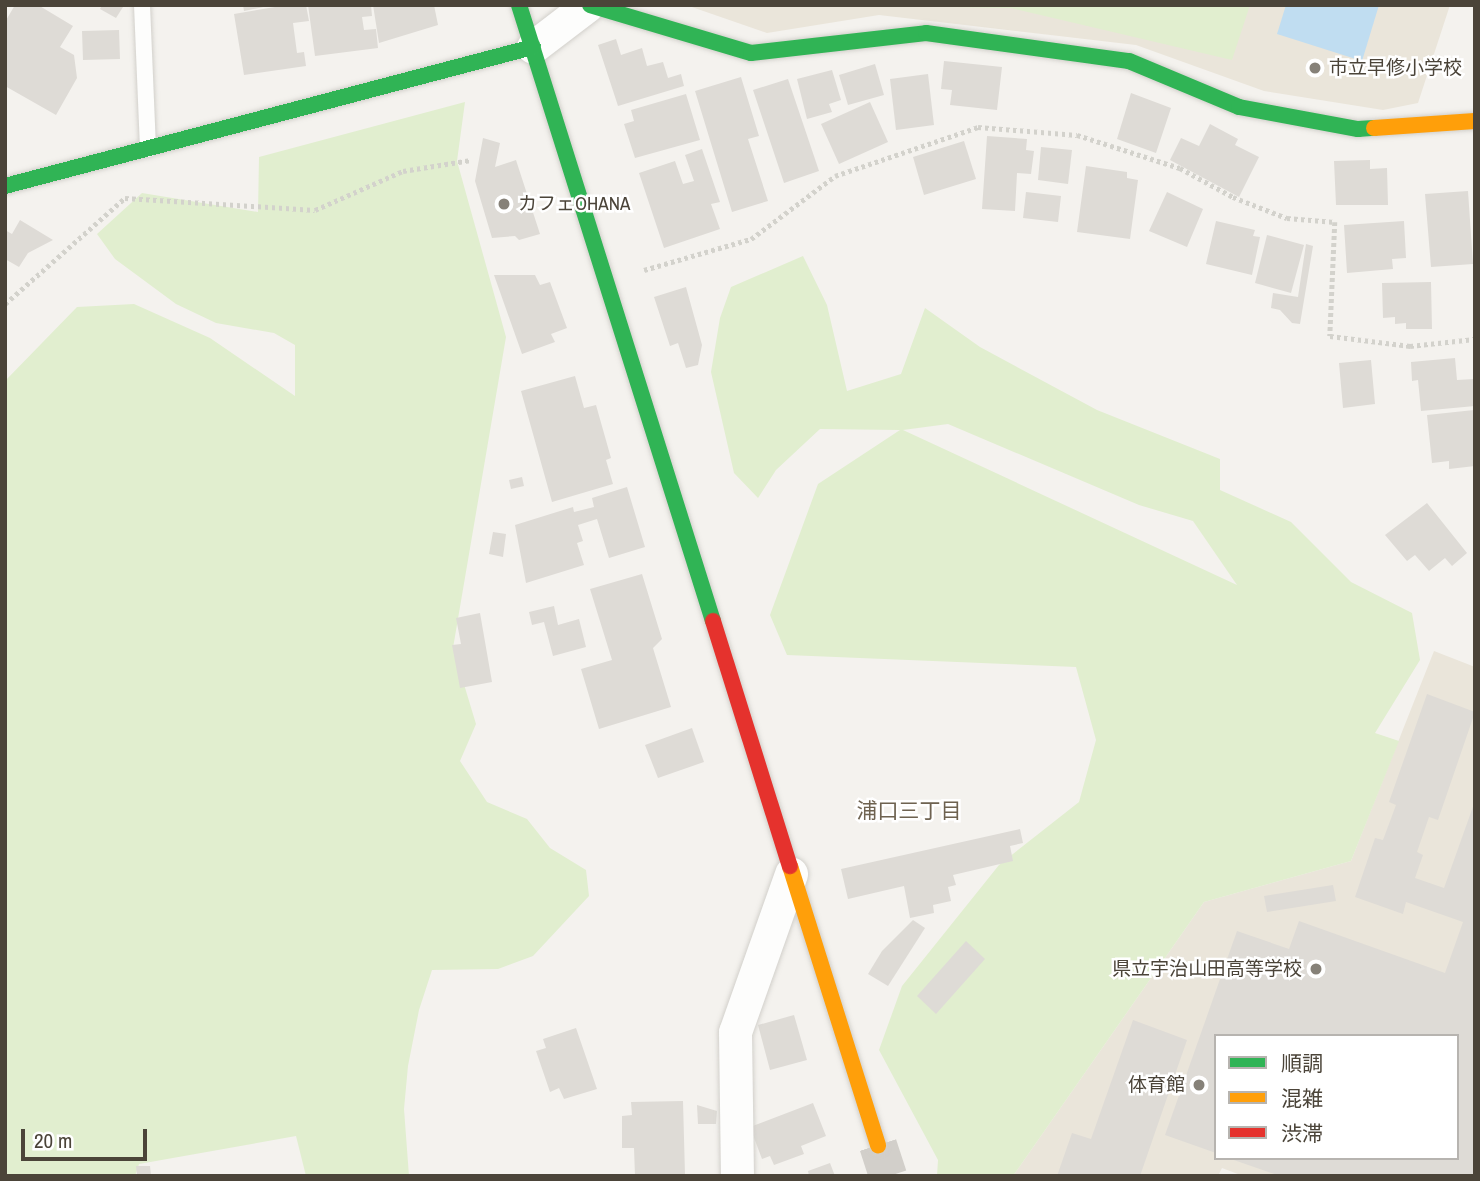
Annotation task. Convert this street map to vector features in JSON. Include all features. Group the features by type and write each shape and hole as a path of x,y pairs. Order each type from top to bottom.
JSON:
{"street":[{"path":"519,5 878,1145"},
{"path":"5,186 534,47 589,5 751,53 926,33 1129,61 1238,107 1358,129 1475,121"},
{"path":"737,1176 735,1032 791,874"}],"lane":[{"path":"142,5 148,149"}],"path":[{"path":"602,270 663,268 751,239 835,176 978,127 1077,135 1180,167 1233,197 1286,218 1335,222 1330,336 1410,346 1475,340"},
{"path":"5,304 125,198 315,210 402,171 471,160"}],"shaded area":[{"name":"市立早修小学校","path":"686,5 1450,5 1418,103 1383,110 1264,91 1136,45 879,15 767,33"},
{"name":"県立宇治山田高等学校","path":"1434,651 1475,667 1475,1176 1243,1176 1222,1168 1218,1176 1013,1176 1204,902 1351,861"}],"green space":[{"path":"821,5 1250,5 1232,60 1011,8"},
{"path":"465,102 457,161 506,337 453,648 476,724 460,761 487,802 527,819 550,848 586,870 589,896 533,956 498,969 432,970 419,1010 408,1066 404,1109 409,1176 306,1176 296,1136 139,1164 135,1176 5,1176 5,381 77,307 134,304 210,338 295,396 295,345 274,333 216,323 176,304 115,259 97,234 142,193 258,212 259,157"},
{"path":"803,256 827,305 847,391 901,374 925,308 980,347 1097,410 1220,459 1220,490 1291,522 1351,582 1412,613 1420,660 1375,733 1399,741 1351,861 1204,902 1013,1176 937,1176 938,1160 879,1050 902,986 999,865 1079,802 1096,740 1076,667 787,655 770,615 818,484 900,430 820,429 776,470 758,498 734,473 711,372 720,318 731,287","holes":["948,424 1139,505 1193,521 1237,585 903,430"]}],"water":[{"path":"1286,5 1379,5 1362,61 1277,34"}],"building":[{"path":"15,5 38,5 73,26 60,47 74,55 77,78 56,115 5,86 5,22"},
{"path":"102,5 123,7 116,18 100,9"},
{"path":"243,5 268,5 268,6 244,11"},
{"path":"287,5 306,5 309,21 293,23 297,53 304,52 306,66 244,75 234,14"},
{"path":"308,5 371,5 372,16 362,17 364,30 376,29 378,48 315,56"},
{"path":"373,5 434,5 438,25 379,43"},
{"path":"119,30 120,59 83,60 82,31"},
{"path":"616,39 621,55 642,48 647,66 663,62 668,78 681,74 684,86 618,106 598,45"},
{"path":"944,61 1002,67 997,110 950,105 952,90 941,89"},
{"path":"875,64 884,95 848,105 839,75"},
{"path":"832,70 841,100 829,104 832,112 807,119 797,79"},
{"path":"928,74 934,125 896,130 890,79"},
{"path":"741,77 759,136 748,139 768,201 732,212 695,91"},
{"path":"788,79 819,171 784,183 753,90"},
{"path":"1131,93 1171,108 1156,153 1117,139"},
{"path":"686,94 700,140 635,158 624,124 634,121 631,110"},
{"path":"870,102 888,142 839,164 821,124"},
{"path":"1210,124 1238,139 1235,145 1259,157 1239,197 1170,160 1181,138 1199,146"},
{"path":"987,136 1027,139 1026,150 1034,151 1031,174 1017,173 1015,211 982,209"},
{"path":"483,138 500,143 495,167 516,160 540,234 519,240 515,236 492,238 475,181"},
{"path":"964,141 976,179 924,195 913,157"},
{"path":"1041,147 1072,150 1068,184 1038,180"},
{"path":"702,149 720,202 711,204 720,229 664,248 639,173 675,161 683,184 694,181 685,155"},
{"path":"1370,160 1370,169 1387,168 1388,205 1336,205 1334,161"},
{"path":"1086,166 1127,172 1127,178 1138,180 1130,239 1077,232"},
{"path":"1468,191 1473,264 1431,267 1425,194"},
{"path":"1026,192 1061,196 1058,222 1023,218"},
{"path":"1167,192 1203,209 1187,247 1149,231"},
{"path":"20,220 53,240 28,253 19,267 5,259 5,230 12,234"},
{"path":"1216,221 1255,230 1253,236 1260,237 1252,275 1206,264"},
{"path":"1404,221 1406,258 1392,259 1393,269 1347,273 1344,225"},
{"path":"1267,235 1304,245 1291,293 1255,283"},
{"path":"1306,244 1313,246 1300,324 1292,323 1280,310 1271,308 1273,293 1298,297"},
{"path":"494,275 535,275 540,285 550,282 567,328 551,334 555,342 522,354"},
{"path":"1431,282 1432,329 1406,329 1406,323 1395,324 1395,317 1383,318 1382,283"},
{"path":"686,287 702,345 698,365 686,368 678,343 670,346 654,297"},
{"path":"1455,358 1457,380 1474,379 1475,406 1421,411 1418,380 1412,381 1411,362"},
{"path":"1371,360 1375,404 1343,408 1339,363"},
{"path":"575,376 584,408 596,405 611,458 606,460 613,484 552,502 521,391"},
{"path":"1474,410 1475,466 1449,469 1449,461 1432,463 1427,415"},
{"path":"522,477 524,486 511,489 509,480"},
{"path":"627,487 645,547 609,558 597,519 578,525 583,541 577,543 584,565 526,583 515,525 573,507 574,512 594,507 592,498"},
{"path":"1427,503 1467,553 1452,566 1445,558 1429,571 1415,555 1407,561 1385,535"},
{"path":"493,532 506,534 503,557 489,554"},
{"path":"642,574 662,639 653,648 671,707 599,729 581,669 612,660 590,589"},
{"path":"554,606 558,625 579,619 586,647 553,656 544,622 532,625 529,612"},
{"path":"480,613 492,682 460,688 452,645 461,644 456,618"},
{"path":"1427,694 1475,712 1438,820 1429,817 1417,852 1423,855 1415,878 1444,888 1475,801 1475,1176 1280,1176 1234,1160 1459,1160 1459,1034 1214,1034 1214,1152 1165,1135 1237,931 1289,949 1299,921 1445,973 1463,922 1406,902 1403,914 1355,897 1375,838 1383,840 1396,805 1389,802"},
{"path":"692,728 704,762 658,778 645,745"},
{"path":"1020,829 1023,843 1010,846 1013,861 953,875 956,885 948,887 951,901 933,905 934,913 910,918 904,886 848,899 841,869"},
{"path":"1333,885 1336,901 1267,912 1264,896"},
{"path":"913,920 925,928 888,986 868,974 882,951"},
{"path":"966,941 985,959 936,1014 917,996"},
{"path":"794,1015 807,1060 770,1070 758,1025"},
{"path":"1133,1020 1187,1040 1140,1176 1057,1176 1072,1133 1091,1139"},
{"path":"576,1028 597,1089 564,1099 559,1088 550,1092 536,1051 546,1048 543,1039"},
{"path":"683,1101 685,1175 635,1176 634,1148 622,1148 622,1116 632,1115 631,1102"},
{"path":"813,1103 826,1136 801,1146 804,1154 774,1165 770,1156 762,1159 750,1127"},
{"path":"697,1105 717,1111 716,1124 698,1124"},
{"path":"830,1163 835,1176 809,1176 808,1171"},
{"path":"136,1166 150,1166 151,1176 137,1176"}],"tunnel":[{"path":"878,1145 888,1176"}],"traffic: fast":[{"path":"519,5 713,621"},
{"path":"590,5 751,53 926,33 1129,61 1239,107 1358,129 1374,128"},
{"path":"5,186 533,47"}],"traffic: slow":[{"path":"1374,128 1475,121"},
{"path":"790,866 878,1145"}],"traffic: jam":[{"path":"713,621 790,866"}],"place":[{"name":"市立早修小学校","path":"1315,68"},
{"name":"カフェOHANA","path":"504,204"},
{"name":"県立宇治山田高等学校","path":"1316,969"},
{"name":"体育館","path":"1199,1085"}],"district":[{"name":"浦口三丁目","path":"909,811"}]}
